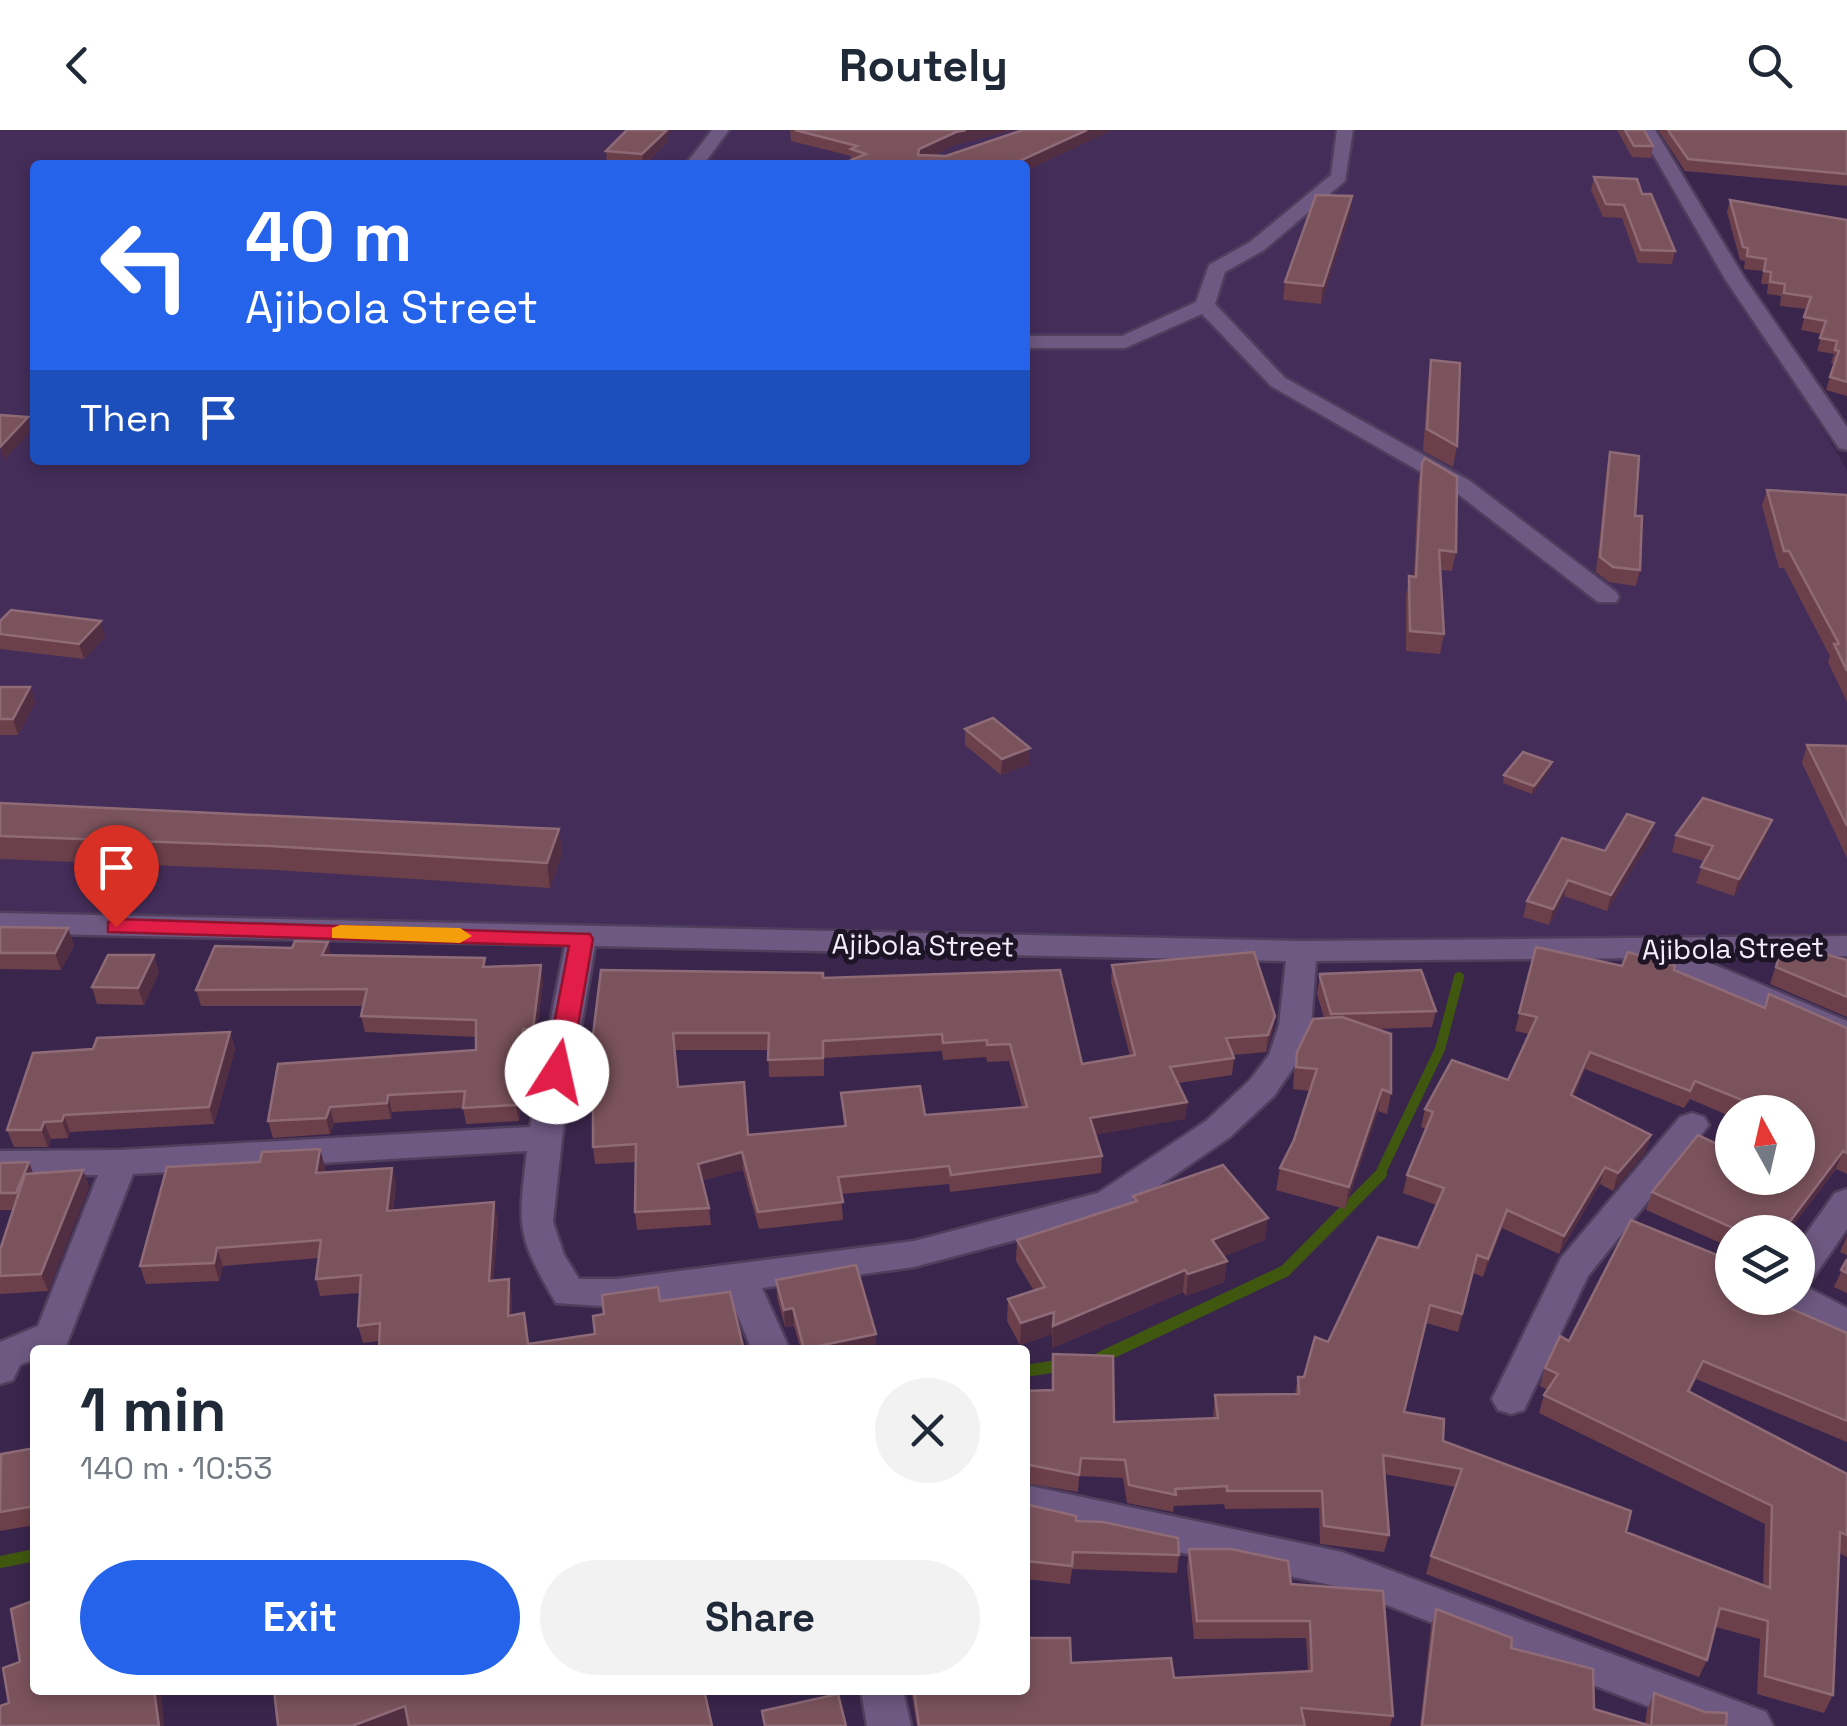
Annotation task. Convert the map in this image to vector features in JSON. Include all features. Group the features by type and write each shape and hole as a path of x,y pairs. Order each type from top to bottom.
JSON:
{"street":[{"path":"698,160 720,130"},
{"path":"1030,342 1125,342 1204,305 1216,269 1257,246 1339,177 1346,130"},
{"path":"1647,130 1735,279 1847,444"},
{"path":"1204,305 1278,382 1462,486 1608,597"},
{"name":"Ajibola Street","path":"0,924 1302,951 1847,946"},
{"path":"582,939 545,1138 536,1222 547,1257 569,1293 616,1293 914,1254 1109,1202 1218,1128 1262,1088 1284,1058 1295,1026 1302,951"},
{"path":"1647,949 1847,1032"},
{"path":"1511,1400 1574,1268 1692,1125"},
{"path":"0,1163 120,1162 545,1138"},
{"path":"30,1345 53,1336 120,1162"},
{"path":"1815,1247 1847,1202"},
{"path":"1618,1216 1651,1231"},
{"path":"740,1276 769,1345"},
{"path":"1815,1307 1847,1326"},
{"path":"0,1369 3,1356 30,1345"},
{"path":"1030,1503 1342,1570 1750,1726"},
{"path":"883,1695 889,1726"}],"shaded area":[{"path":"0,130 1641,130 1847,470 1847,948 1659,952 0,920"}],"building":[{"path":"627,130 667,130 642,154 606,151"},
{"path":"795,130 966,130 919,149 918,155 946,156 1023,130 1087,130 1022,160 852,160 866,154 851,149 857,146"},
{"path":"1625,130 1644,130 1653,146 1634,146"},
{"path":"1668,130 1847,130 1847,174 1688,159"},
{"path":"1594,177 1637,179 1642,194 1651,194 1675,251 1641,250 1624,205 1606,204"},
{"path":"1316,195 1352,196 1323,286 1285,282"},
{"path":"1730,200 1847,220 1847,382 1830,377 1839,351 1835,350 1837,341 1820,338 1826,321 1804,317 1811,297 1784,293 1785,284 1770,282 1771,272 1764,271 1766,259 1747,256 1748,248 1743,247"},
{"path":"1431,360 1460,363 1457,446 1427,429"},
{"path":"0,415 28,417 0,447"},
{"path":"1610,452 1639,456 1635,516 1642,516 1640,570 1613,567 1600,557"},
{"path":"1425,458 1457,477 1456,552 1439,550 1444,634 1410,631 1409,576 1416,577"},
{"path":"1767,490 1847,495 1847,671 1834,644 1839,644 1789,551 1784,551"},
{"path":"11,610 101,621 79,644 0,634 0,621"},
{"path":"0,687 30,687 13,719 0,719"},
{"path":"993,718 1030,748 1002,759 965,729"},
{"path":"1807,745 1847,746 1847,826"},
{"path":"1523,752 1552,762 1534,786 1504,775"},
{"path":"1703,798 1772,820 1739,879 1701,867 1713,846 1676,835"},
{"path":"0,803 559,829 547,863 270,846 0,836"},
{"path":"1627,814 1654,823 1611,895 1568,880 1553,909 1527,901 1562,838 1605,851"},
{"path":"0,927 68,928 55,953 0,953"},
{"path":"295,941 328,942 322,955 485,958 483,967 541,965 533,1029 523,1029 516,1105 463,1108 465,1091 388,1095 387,1103 330,1107 326,1118 268,1121 278,1064 476,1050 476,1020 361,1016 367,989 196,990 215,946 292,948"},
{"path":"1783,943 1847,960 1847,997 1776,967"},
{"path":"1536,947 1622,966 1628,952 1675,966 1674,970 1765,1008 1769,994 1847,1028 1847,1153 1843,1151 1815,1188 1815,1095 1730,1095 1695,1081 1690,1091 1590,1052 1571,1095 1651,1135 1618,1173 1605,1167 1564,1236 1507,1210 1488,1259 1477,1255 1462,1314 1430,1305 1404,1412 1444,1419 1443,1441 1631,1511 1626,1532 1770,1588 1772,1506 1544,1395 1558,1374 1545,1368 1560,1336 1569,1341 1631,1220 1715,1254 1715,1315 1806,1315 1847,1333 1847,1421 1703,1361 1688,1391 1847,1474 1847,1535 1840,1532 1833,1695 1765,1676 1768,1621 1720,1608 1707,1660 1431,1556 1462,1469 1383,1455 1389,1535 1324,1526 1322,1491 1227,1491 1227,1486 1175,1489 1176,1495 1129,1485 1125,1460 1081,1458 1079,1475 1030,1465 1030,1391 1053,1390 1053,1354 1113,1356 1114,1422 1218,1418 1215,1395 1299,1394 1298,1377 1304,1377 1315,1337 1328,1342 1378,1237 1418,1248 1444,1188 1407,1175 1433,1112 1425,1109 1452,1060 1508,1080 1537,1017 1519,1013"},
{"path":"1254,952 1275,1016 1268,1035 1226,1038 1234,1058 1170,1067 1187,1102 1090,1118 1102,1156 951,1175 949,1166 838,1177 843,1202 758,1212 742,1152 698,1164 709,1208 635,1212 636,1144 593,1147 593,1035 601,970 823,973 823,978 1060,970 1082,1064 1135,1055 1112,965","holes":["673,1033 769,1033 768,1060 823,1058 823,1041 942,1034 943,1043 987,1040 987,1045 1010,1044 1027,1107 925,1115 920,1086 841,1093 846,1126 748,1135 744,1082 678,1087"]},
{"path":"108,955 154,955 138,988 92,987"},
{"path":"1421,970 1436,1011 1331,1014 1320,977 1320,974"},
{"path":"1342,1017 1391,1034 1391,1093 1382,1089 1349,1187 1280,1168 1294,1140 1317,1069 1296,1067 1297,1052 1313,1019"},
{"path":"230,1032 209,1107 64,1115 62,1121 44,1122 41,1130 7,1130 33,1053 93,1049 97,1038"},
{"path":"1698,1135 1715,1143 1715,1195 1810,1195 1795,1215 1715,1215 1715,1220 1652,1192"},
{"path":"320,1149 316,1173 392,1168 387,1211 494,1202 489,1281 509,1279 508,1316 524,1313 528,1344 595,1334 593,1316 604,1314 602,1295 658,1287 660,1301 730,1292 743,1345 379,1345 380,1323 358,1326 361,1275 316,1279 321,1240 217,1248 214,1263 140,1266 167,1167 260,1162 262,1152"},
{"path":"29,1162 16,1193 0,1193 0,1163"},
{"path":"1223,1165 1268,1218 1212,1240 1227,1261 1188,1274 1185,1270 1053,1326 1054,1312 1021,1323 1008,1299 1045,1287 1017,1240 1137,1201 1133,1196"},
{"path":"83,1170 41,1274 0,1276 0,1250 25,1174"},
{"path":"856,1265 876,1334 823,1345 803,1345 793,1308 784,1310 776,1280"},
{"path":"30,1449 30,1507 0,1512 1,1454"},
{"path":"1030,1505 1076,1516 1076,1521 1103,1522 1178,1538 1179,1555 1073,1552 1072,1566 1030,1562"},
{"path":"1189,1549 1231,1549 1288,1561 1291,1584 1383,1591 1393,1716 1301,1708 1305,1726 919,1726 915,1695 1030,1695 1030,1638 1070,1638 1071,1663 1171,1658 1174,1678 1312,1671 1310,1621 1197,1621"},
{"path":"30,1602 30,1695 155,1695 159,1726 0,1726 0,1706 9,1703 3,1668 20,1662 11,1609"},
{"path":"1436,1609 1512,1638 1511,1648 1593,1669 1594,1709 1651,1726 1422,1726"},
{"path":"1654,1693 1705,1712 1727,1713 1726,1726 1651,1726"},
{"path":"275,1695 705,1695 712,1726 409,1726 405,1706 352,1726 278,1726"},
{"path":"838,1695 846,1726 765,1726 762,1711"}],"waterway":[{"path":"1379,1176 1440,1049 1459,977"},
{"path":"1100,1358 1285,1271 1381,1174"},
{"path":"1030,1370 1064,1365"},
{"path":"0,1562 30,1556"}],"slow traffic":[{"path":"340,933 460,936"}],"route":[{"path":"116,927 582,939 557,1072"}]}
